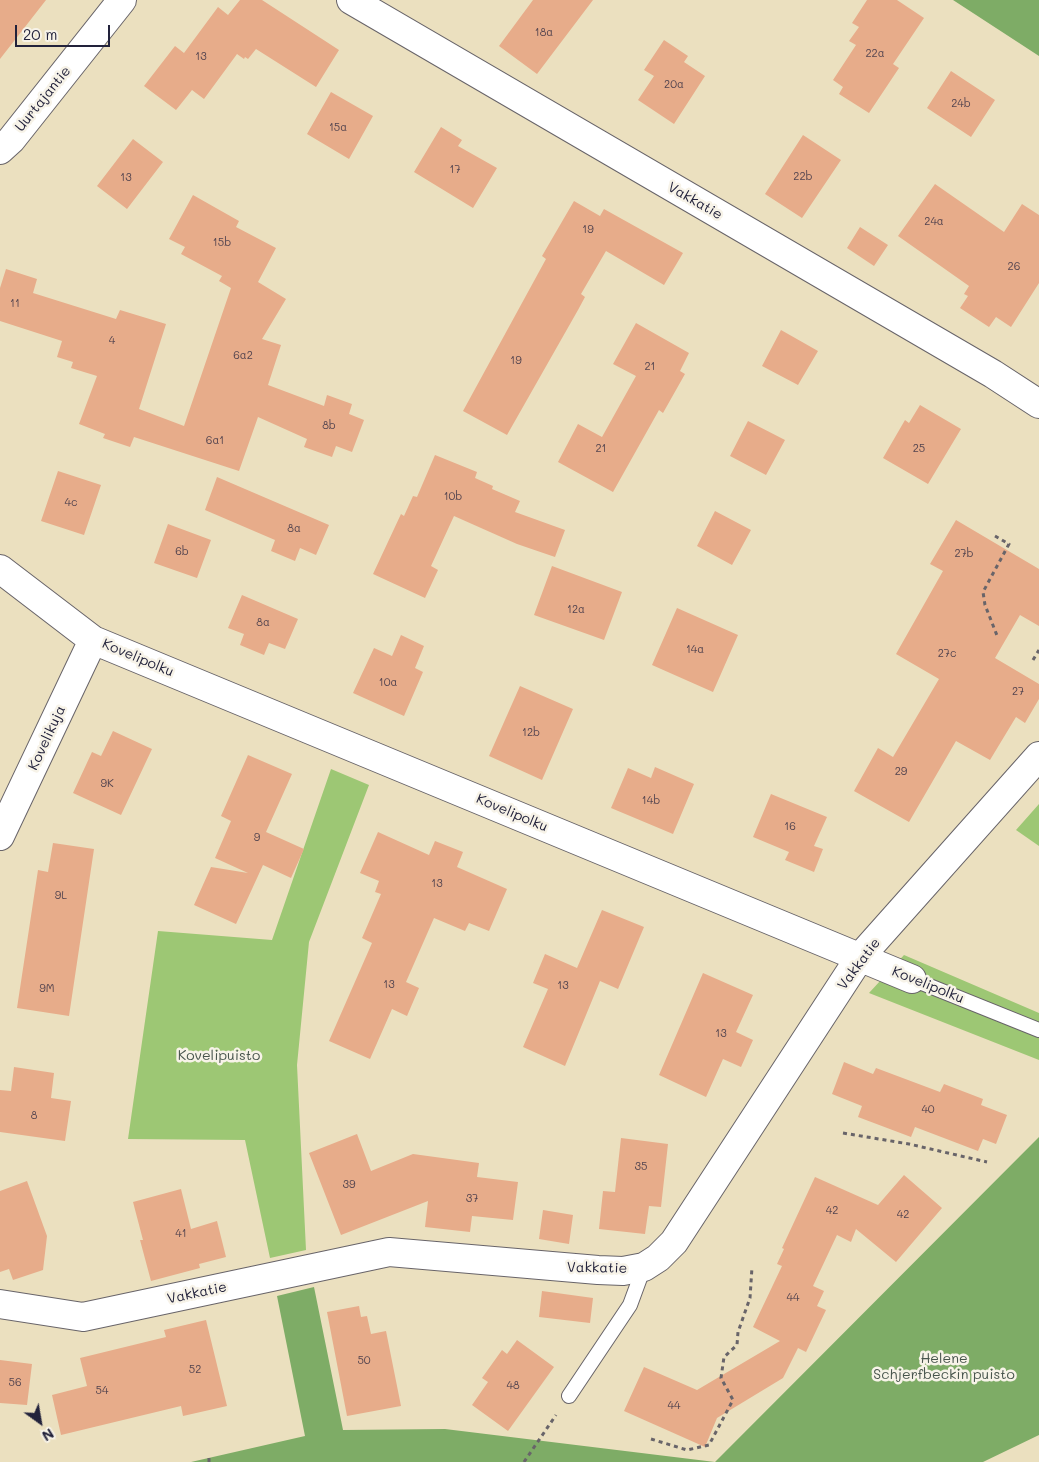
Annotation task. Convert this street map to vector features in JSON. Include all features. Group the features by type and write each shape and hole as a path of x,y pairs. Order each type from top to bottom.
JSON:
{"street":[{"name":"Uurtajantie","path":"0,150 11,140 122,0"},
{"name":"Vakkatie","path":"351,0 993,374 1039,404"},
{"name":"Kovelipolku","path":"0,569 93,640 912,979"},
{"name":"Kovelikuja","path":"0,836 93,640"},
{"name":"Vakkatie","path":"0,1304 83,1317 389,1252 598,1270 623,1271 644,1267 658,1258 674,1242 860,958 1039,756"}],"lane":[{"name":"Kovelipolku","path":"912,979 1039,1030"},
{"path":"569,1396 630,1305 644,1267"}],"path":[{"path":"995,536 1009,544 983,592 998,638"},
{"path":"1033,660 1039,650"},
{"path":"843,1133 909,1144 987,1162"},
{"path":"651,1439 686,1450 709,1445 732,1400 721,1378 724,1357 737,1345 738,1332 750,1298 752,1267"},
{"path":"524,1462 569,1396"}],"green space":[{"path":"953,0 1039,0 1039,56"},
{"name":"Kovelipuisto","path":"331,769 369,785 309,942 297,1065 306,1250 270,1258 245,1140 128,1139 158,931 272,940"},
{"path":"1039,804 1039,846 1016,830"},
{"path":"904,955 1039,1013 1039,1060 869,993"},
{"name":"Helene Schjerfbeckin puisto","path":"1039,1137 1039,1435 983,1462 715,1462"},
{"path":"314,1287 343,1430 445,1429 715,1462 191,1462 305,1436 277,1296"}],"building":[{"path":"0,0 46,0 0,59"},
{"path":"240,0 262,0 339,50 316,87 256,49 248,59 245,57 244,59 237,54 204,99 192,90 176,110 144,86 175,46 184,53 218,7 228,15"},
{"path":"533,0 593,0 537,74 499,46"},
{"path":"867,0 897,0 924,18 893,64 899,68 869,113 839,94 843,87 833,80 856,45 849,41 859,27 852,23"},
{"path":"664,40 688,56 684,62 705,76 674,124 638,100 654,76 644,70"},
{"path":"951,71 995,100 971,137 927,108"},
{"path":"331,92 373,116 349,159 307,134"},
{"path":"441,127 462,140 458,146 497,168 473,208 414,172"},
{"path":"803,135 841,160 802,218 765,194"},
{"path":"133,139 163,162 127,209 97,186"},
{"path":"935,184 1004,232 1022,204 1039,215 1039,283 1011,327 996,317 989,327 960,308 968,296 964,294 969,286 898,236"},
{"path":"193,195 239,221 236,227 276,248 258,282 286,299 262,339 281,345 268,385 324,406 327,395 352,404 349,414 364,420 352,452 336,446 332,457 304,447 307,439 258,417 239,471 134,437 130,447 103,438 105,434 79,424 97,376 71,368 73,362 57,357 62,341 0,321 0,288 6,269 37,279 33,293 116,319 120,310 166,324 139,409 184,426 231,288 219,281 222,276 181,254 185,247 169,239"},
{"path":"574,201 600,216 604,209 683,253 664,285 606,251 581,294 585,297 507,435 463,411 546,259 542,256"},
{"path":"860,227 888,245 874,266 847,248"},
{"path":"636,323 689,353 680,371 685,374 663,413 659,410 613,492 558,462 578,424 602,437 636,376 613,364"},
{"path":"781,330 818,351 798,385 762,366"},
{"path":"920,405 961,429 928,484 883,458 905,420 909,423"},
{"path":"748,421 785,440 766,475 730,456"},
{"path":"435,455 477,472 475,478 493,486 492,489 520,501 515,512 565,530 555,557 517,544 454,516 431,566 438,570 425,598 373,574 401,514 404,516 413,496 417,497"},
{"path":"58,471 101,485 84,535 41,521"},
{"path":"217,477 329,525 316,555 300,548 295,561 271,551 275,540 205,510"},
{"path":"715,511 751,530 732,565 697,546"},
{"path":"956,520 1039,569 1039,626 1020,615 995,658 1039,684 1039,699 1025,723 1016,717 990,760 956,741 909,822 854,791 878,748 893,757 939,679 896,654 943,571 930,564"},
{"path":"168,524 211,540 197,578 154,563"},
{"path":"552,566 622,592 604,640 534,615"},
{"path":"242,595 298,619 285,649 269,643 264,655 240,645 244,634 228,628"},
{"path":"677,608 738,635 713,692 652,665"},
{"path":"401,635 424,646 415,668 423,672 404,716 353,693 374,648 392,656"},
{"path":"520,686 573,709 542,780 489,756"},
{"path":"113,731 152,749 121,815 73,793 92,752 101,756"},
{"path":"248,755 292,774 266,832 304,849 291,878 263,865 236,924 194,905 211,867 248,873 215,858 231,821 221,816"},
{"path":"655,767 694,784 673,834 611,808 628,768 651,778"},
{"path":"771,794 827,817 814,846 823,849 814,872 785,860 789,852 753,837"},
{"path":"378,832 429,855 435,841 463,852 457,867 507,889 489,931 469,923 465,931 434,918 406,982 419,988 407,1016 392,1009 370,1059 329,1041 372,943 362,938 381,894 375,892 379,881 360,873"},
{"path":"53,843 94,849 69,1016 17,1008 38,870 48,872"},
{"path":"602,910 644,927 618,989 600,981 565,1066 523,1047 548,989 533,983 545,954 577,968"},
{"path":"703,973 753,995 736,1032 753,1040 741,1067 723,1059 706,1097 659,1075"},
{"path":"844,1062 873,1074 876,1068 940,1092 944,1084 983,1099 981,1105 1007,1115 996,1144 983,1139 978,1151 915,1127 911,1137 858,1117 862,1106 832,1094"},
{"path":"14,1067 54,1073 51,1098 71,1101 65,1141 0,1132 0,1090 11,1091"},
{"path":"357,1134 371,1171 413,1154 479,1163 477,1177 518,1182 513,1220 472,1216 470,1232 425,1227 428,1201 341,1235 309,1153"},
{"path":"621,1138 668,1144 661,1207 649,1206 645,1234 599,1229 603,1191 615,1192"},
{"path":"904,1175 942,1208 896,1262 856,1229 851,1242 837,1235 813,1286 824,1291 817,1306 826,1310 806,1352 798,1348 783,1378 717,1418 705,1447 624,1411 644,1367 697,1390 780,1341 753,1327 782,1266 777,1264 784,1249 782,1248 815,1177 878,1205"},
{"path":"27,1181 47,1236 43,1270 13,1280 9,1269 0,1272 0,1191"},
{"path":"181,1189 191,1229 217,1221 226,1257 199,1264 200,1268 151,1281 140,1240 143,1240 133,1202"},
{"path":"543,1210 573,1215 569,1244 539,1239"},
{"path":"542,1291 593,1298 590,1323 539,1317"},
{"path":"359,1306 361,1317 367,1316 371,1334 386,1331 401,1406 347,1416 327,1312"},
{"path":"206,1320 227,1406 183,1416 181,1406 61,1435 52,1395 87,1386 80,1358 166,1337 164,1330"},
{"path":"517,1340 554,1367 508,1431 472,1405 488,1382 482,1378 502,1350 507,1354"},
{"path":"0,1360 32,1364 27,1405 0,1403"}]}
